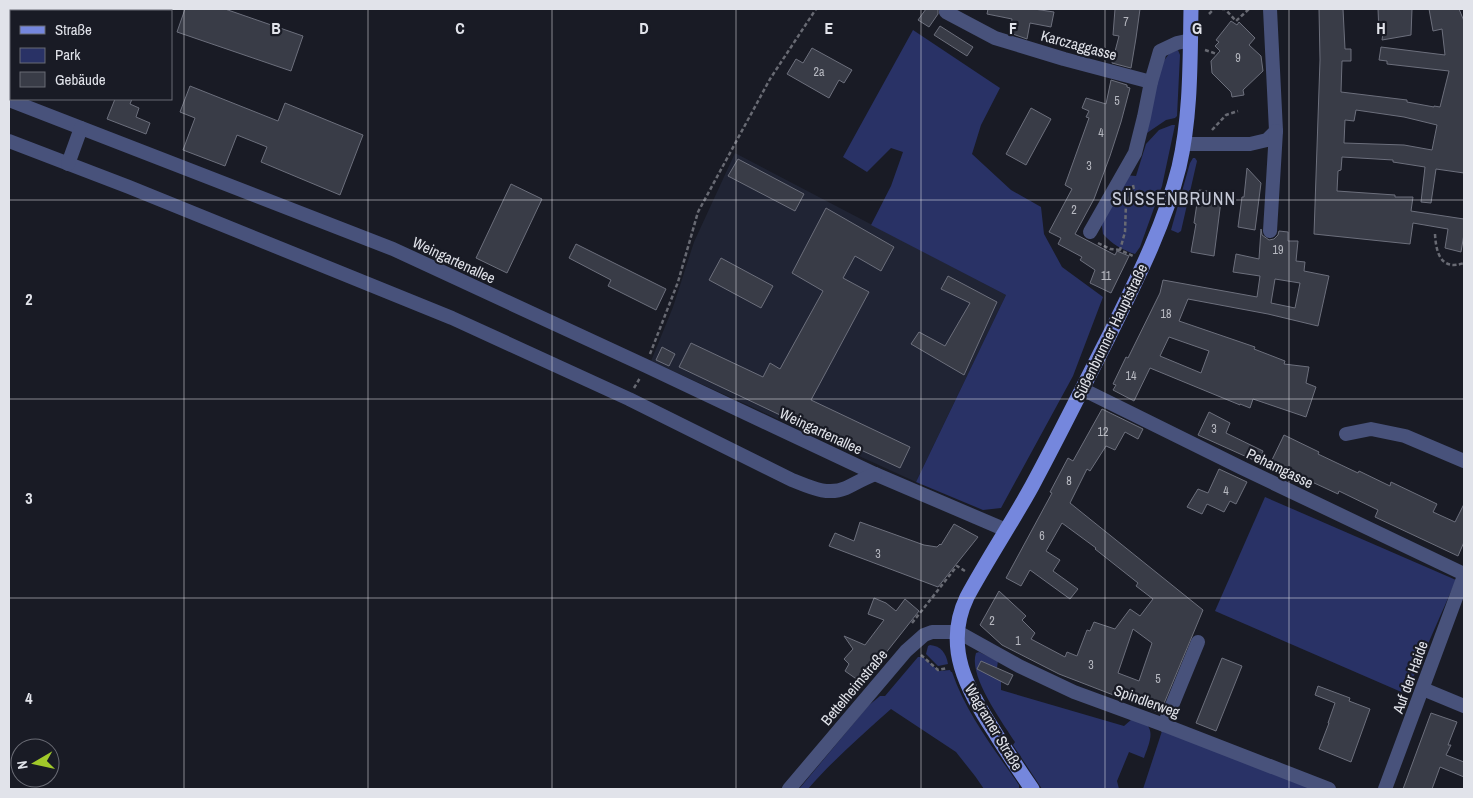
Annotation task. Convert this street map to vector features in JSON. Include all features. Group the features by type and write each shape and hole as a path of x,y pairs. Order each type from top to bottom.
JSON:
{"main road":[{"name":"Süßenbrunner Hauptstraße","path":"958,632 963,605 1038,474 1131,291 1152,244 1173,186 1183,144 1189,93 1191,9"},
{"name":"Wagramer Straße","path":"958,632 960,660 968,688 1032,789"}],"street":[{"path":"1270,9 1276,131 1270,231"},
{"name":"Karczaggasse","path":"946,12 995,38 1151,82"},
{"path":"1090,232 1135,153 1160,51 1190,40"},
{"name":"Weingartenallee","path":"9,100 392,249 875,474 1006,530"},
{"path":"68,164 81,128"},
{"path":"1183,144 1250,144 1267,140 1276,131"},
{"name":"Weingartenallee","path":"9,141 452,318 629,399 792,480 819,490 834,491 875,474"},
{"name":"Pehamgasse","path":"1082,389 1464,575"},
{"path":"1346,434 1371,429 1405,436 1464,462"},
{"name":"Auf der Haide","path":"1385,789 1464,575"},
{"name":"Bettelheimstraße","path":"789,789 915,641 932,632 958,632"},
{"name":"Spindlerweg","path":"958,632 1019,666 1074,692 1329,789"},
{"path":"1164,725 1198,642"},
{"path":"1423,690 1464,706"}],"path":[{"path":"629,399 646,366 678,282 698,212 770,79 816,9"},
{"path":"1209,14 1214,9"},
{"path":"1222,9 1225,9 1236,21 1249,9"},
{"path":"1203,50 1217,54"},
{"path":"1209,135 1226,115 1238,111"},
{"path":"1120,250 1125,232 1126,203 1134,190 1132,183"},
{"path":"1090,232 1091,238 1110,250 1120,250 1134,256"},
{"path":"1435,234 1436,249 1442,261 1458,265 1464,263"},
{"path":"912,623 957,566 966,571"},
{"path":"918,652 938,670 949,667"}],"shaded area":[{"path":"735,153 1006,295 916,482 651,361 673,307 694,242"}],"green space":[{"path":"913,30 1000,88 981,125 972,154 1011,190 1041,207 1044,234 1062,267 1103,297 1073,376 1001,508 983,510 916,482 1006,295 871,225 891,186 903,152 891,148 867,172 843,157"},
{"path":"1178,50 1180,55 1177,116 1166,120 1144,135 1162,63 1169,54"},
{"path":"1175,125 1162,186 1140,247 1135,254 1110,241 1103,234 1101,217 1124,175 1136,176 1146,144 1159,130"},
{"path":"1193,158 1197,161 1181,231 1178,233 1171,230"},
{"path":"1265,497 1456,580 1406,694 1215,611"},
{"path":"930,645 942,651 948,664 938,666 926,654"},
{"path":"979,652 998,661 997,668 1001,681 1001,690 1124,726 1132,719 1144,723 1148,726 1151,735 1144,758 1129,752 1117,781 1119,789 1042,789 1013,745 1015,742 995,712 982,686 975,663 976,653"},
{"path":"918,657 923,657 939,671 950,670 952,672 973,716 1019,785 1019,789 984,789 956,752 891,709 838,758 808,789 799,789 868,706 880,696 885,696"},
{"path":"1164,725 1329,789 1143,789"}],"building":[{"path":"185,9 225,9 303,36 291,71 177,32"},
{"path":"926,9 938,9 938,14 929,27 918,20"},
{"path":"988,9 1034,9 1054,12 1051,27 1030,23 1027,39 1010,33 1012,19 987,14"},
{"path":"1115,9 1140,9 1131,68 1112,63 1119,36 1113,35"},
{"path":"1319,9 1343,9 1345,49 1351,49 1351,61 1342,61 1341,92 1407,100 1407,102 1440,107 1449,71 1387,64 1387,61 1379,60 1381,47 1445,55 1442,29 1433,31 1429,9 1459,9 1464,21 1464,173 1436,169 1431,203 1421,202 1425,167 1393,162 1393,160 1342,157 1341,170 1338,171 1337,191 1413,197 1411,211 1464,219 1461,252 1445,248 1448,229 1413,223 1410,244 1314,234 1320,60","holes":["1356,110 1404,117 1437,125 1432,150 1404,145 1344,143 1345,120 1354,121"]},
{"path":"1378,9 1412,9 1411,35 1382,40 1383,33 1379,33"},
{"path":"1231,21 1237,25 1239,22 1255,38 1249,45 1261,56 1263,71 1243,90 1244,95 1232,97 1231,92 1212,73 1211,61 1220,51 1215,46 1219,42 1216,40"},
{"path":"940,26 973,47 967,56 934,35"},
{"path":"812,48 852,70 844,83 839,80 829,98 787,74 796,59 803,63"},
{"path":"1111,80 1127,85 1130,88 1110,156 1094,199 1075,234 1115,255 1117,251 1129,256 1111,293 1090,283 1095,270 1080,260 1082,257 1058,244 1061,238 1049,232 1072,189 1065,185 1089,118 1086,117 1089,111 1082,108 1086,98 1106,104"},
{"path":"190,86 278,121 285,103 363,135 340,195 261,162 267,147 237,135 225,166 183,150 195,118 180,112"},
{"path":"115,100 132,100 130,104 139,108 136,117 150,123 146,134 107,119"},
{"path":"1031,108 1051,119 1026,165 1006,154"},
{"path":"738,159 804,194 795,211 728,176"},
{"path":"1247,168 1261,183 1255,230 1238,227"},
{"path":"511,184 542,199 507,273 476,258"},
{"path":"1199,190 1222,193 1214,256 1191,252"},
{"path":"826,208 894,247 881,271 855,256 843,278 869,292 811,400 910,447 900,468 800,422 799,424 679,367 691,343 763,377 770,363 780,369 823,291 792,273"},
{"path":"1261,229 1262,235 1269,240 1274,239 1279,231 1288,232 1288,241 1298,241 1296,261 1305,262 1304,271 1329,276 1318,326 1268,314 1188,299 1179,321 1255,347 1254,349 1285,361 1284,364 1309,367 1306,383 1316,387 1306,417 1253,399 1250,408 1240,405 1150,368 1134,401 1113,390 1116,385 1113,384 1126,357 1128,358 1160,293 1163,280 1257,297 1260,276 1233,272 1236,254 1259,259","holes":["1275,279 1300,283 1295,308 1271,303","1169,337 1209,351 1201,373 1160,356"]},
{"path":"576,244 666,289 656,310 608,286 611,280 569,258"},
{"path":"721,258 773,286 761,308 709,280"},
{"path":"948,276 997,302 964,375 911,344 919,332 945,346 970,303 941,289"},
{"path":"662,347 675,354 669,366 656,360"},
{"path":"1102,409 1143,429 1138,439 1125,432 1115,450 1106,446 1090,471 1087,469 1070,503 1203,610 1160,713 1059,674 1002,645 980,625 999,591 1026,616 1022,620 1035,633 1031,639 1065,657 1067,652 1077,656 1087,630 1090,631 1094,622 1115,629 1130,609 1140,616 1153,599 1136,586 1138,583 1062,523 1046,551 1060,560 1053,571 1078,589 1070,599 1030,570 1021,586 1006,578 1052,493 1050,492 1068,458 1073,461","holes":["1133,629 1152,643 1139,681 1118,673"]},
{"path":"1209,412 1230,423 1226,433 1263,451 1258,462 1198,435"},
{"path":"1284,435 1358,473 1359,471 1390,486 1391,482 1437,504 1433,512 1455,522 1464,504 1464,542 1458,556 1375,517 1378,510 1339,491 1338,494 1271,462"},
{"path":"1219,469 1247,482 1236,504 1230,501 1224,512 1207,504 1202,514 1187,507 1198,489 1208,493"},
{"path":"860,522 924,545 937,547 941,545 954,524 978,537 938,587 829,546 835,533 854,541"},
{"path":"874,598 886,603 896,611 905,599 919,611 862,683 845,671 849,664 844,659 853,649 844,636 865,645 884,620 868,614"},
{"path":"1222,658 1242,666 1216,731 1196,723"},
{"path":"981,661 1013,675 1008,685 977,669"},
{"path":"1318,686 1350,698 1349,701 1370,709 1351,762 1319,749 1335,703 1315,695"},
{"path":"1431,713 1457,722 1448,745 1451,745 1446,755 1464,762 1464,777 1440,767 1432,789 1403,789"}],"district":[{"name":"SÜSSENBRUNN","path":"1174,198"}]}
